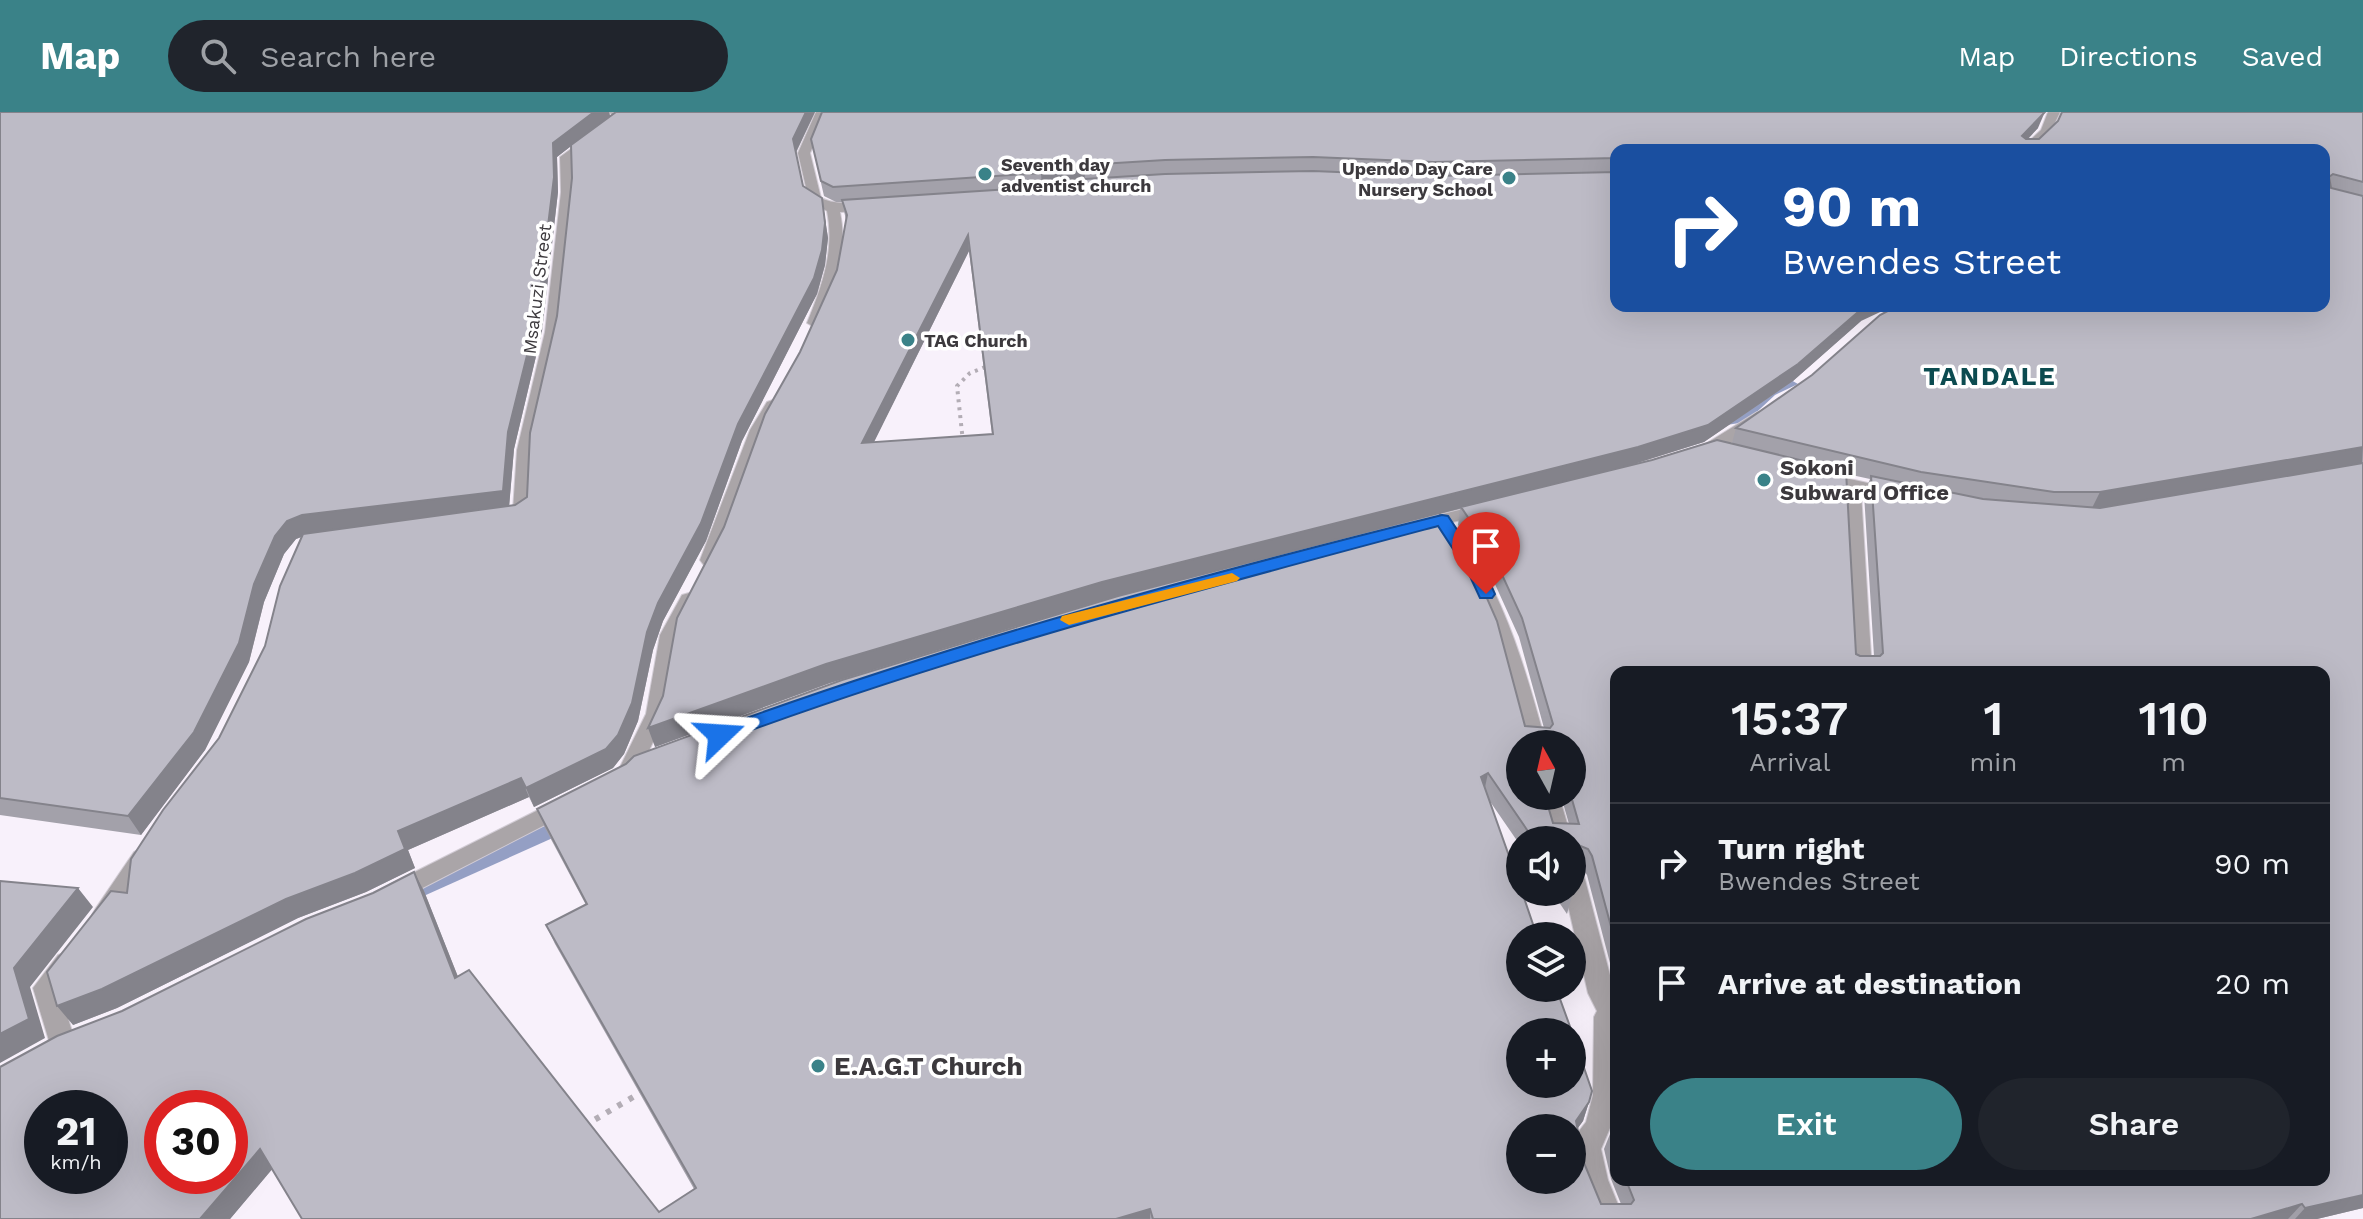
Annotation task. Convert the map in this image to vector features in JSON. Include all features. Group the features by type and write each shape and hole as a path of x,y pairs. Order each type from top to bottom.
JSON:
{"street":[{"name":"Msakuzi Street","path":"483,520 521,515 525,450 552,332 567,192 566,157 626,114 614,112"},
{"path":"822,112 804,153 815,200 833,209 878,206"},
{"path":"2034,144 2046,131 2054,112"},
{"path":"806,341 830,285 839,230 833,209"},
{"path":"631,767 656,714 670,635 717,544 758,430 779,393"},
{"path":"1684,458 1711,449 1775,404"},
{"path":"1711,449 1739,456"},
{"path":"1810,474 1913,498"},
{"path":"1852,485 1862,666"},
{"path":"1400,531 1501,505"},
{"path":"1442,520 1477,572 1506,638 1531,730"},
{"path":"609,782 631,767 661,756"},
{"path":"375,902 582,796"},
{"path":"89,1034 56,1048 46,988 89,934 150,845"},
{"path":"1581,906 1601,993 1610,1006"},
{"path":"1610,1014 1607,1017 1609,1086 1598,1128 1586,1144 1586,1160 1610,1219"}],"path":[{"path":"965,454 957,386 970,373 985,366 997,365"},
{"path":"570,1134 650,1088"}],"building":[{"path":"0,112 594,112 553,143 554,177 537,315 508,432 503,491 302,515 287,521 275,536 254,584 239,643 194,732 128,816 0,798"},
{"path":"616,112 806,112 793,139 803,186 822,198 825,223 814,278 738,424 701,523 658,603 647,632 632,703 618,735 606,749 526,788 521,778 398,831 405,849 355,873 286,899 102,989 57,1006 47,972 111,891 127,893 131,859 163,810 219,738 265,646 280,586 303,534 515,505 527,497 530,433 557,316 572,178 571,145"},
{"path":"822,112 2045,112 2022,136 2039,139 2058,121 2062,112 2363,112 2363,182 2333,174 2330,176 2330,144 1610,144 1610,158 1434,162 1313,157 1165,160 1084,165 1041,173 833,187 821,181 811,139"},
{"path":"1313,171 1434,176 1610,172 1610,312 1858,312 1798,364 1708,425 1638,447 1102,582 826,664 648,728 663,696 677,618 724,527 765,414 800,352 837,270 847,215 842,200 1041,187 1085,179","holes":["968,235 993,434 862,443"]},
{"path":"2330,182 2331,188 2363,196 2363,447 2100,492 2054,492 1921,472 1736,428 1812,375 1886,312 2330,312"},
{"path":"1717,440 1846,471 1856,654 1880,656 1883,653 1871,476 1983,499 2100,508 2363,463 2363,1195 2305,1208 2302,1204 2251,1219 1153,1219 1150,1209 1116,1219 302,1219 260,1149 248,1163 248,1090 144,1090 144,1194 221,1194 200,1219 0,1219 0,1067 57,1036 122,1011 306,919 373,893 414,872 455,978 469,970 659,1212 696,1188 546,925 587,904 537,809 626,764 634,756 842,680 1118,596 1439,513 1468,555 1497,621 1525,726 1550,728 1553,724 1522,618 1492,553 1461,507 1652,460"},
{"path":"0,881 78,888 14,968 29,1019 0,1034"}],"waterway":[{"path":"1712,425 1741,419 1770,392 1791,384 1768,371"},
{"path":"409,893 568,823"}],"slow traffic":[{"path":"1069,620 1232,578"}],"place":[{"name":"Seventh day adventist church","path":"985,174"},
{"name":"Upendo Day Care Nursery School","path":"1509,178"},
{"name":"TAG Church","path":"908,340"},
{"name":"Sokoni Subward Office","path":"1764,480"},
{"name":"E.A.G.T Church","path":"818,1066"}],"district":[{"name":"TANDALE","path":"1990,376"}],"route":[{"path":"720,735 838,691 1111,607 1442,520 1477,572 1486,594"}]}
